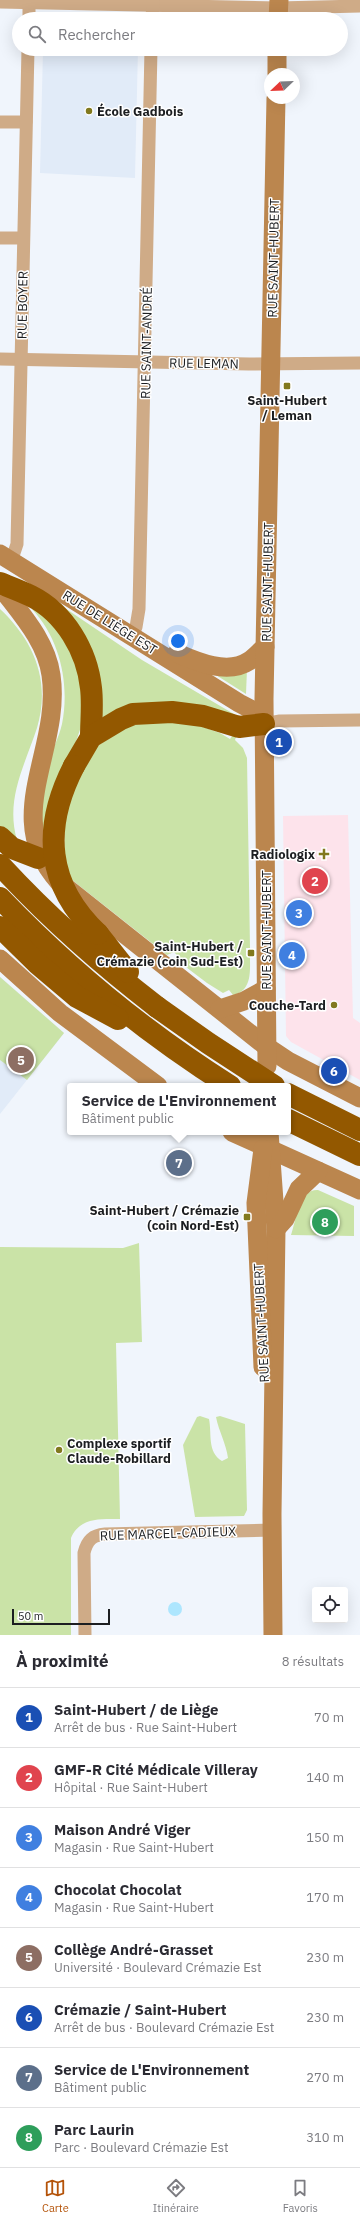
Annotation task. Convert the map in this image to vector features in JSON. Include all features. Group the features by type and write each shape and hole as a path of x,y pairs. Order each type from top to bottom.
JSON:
{"highway":[{"path":"0,583 32,596 58,617 73,636 83,655 90,677 92,698 90,737 59,799 54,830 54,859 66,896 76,911 157,1007"},
{"path":"90,737 121,719 147,712 193,714 239,726 264,718"},
{"path":"0,837 12,848 38,858"},
{"path":"0,865 34,901 76,940 157,1007 202,1040 271,1076"},
{"path":"0,898 75,971 120,1008 168,1044 226,1083"},
{"path":"0,927 38,964 77,998 168,1044"},
{"path":"291,1096 360,1130"},
{"path":"291,1121 360,1155"}],"main road":[{"path":"277,56 277,68"},
{"name":"RUE SAINT-HUBERT","path":"271,1076 267,1046 264,718 276,104"},
{"name":"RUE DE LIÈGE EST","path":"6,556 80,605 132,635 264,718"},
{"path":"0,586 38,638 46,656 51,675 53,694 50,715 43,745 28,788 24,807 28,836 38,858 59,882 267,1046 288,1061 360,1098"},
{"path":"132,635 198,662 228,667 245,663 265,646"},
{"path":"0,959 60,1013 154,1083"},
{"path":"220,1008 244,1001 266,989"},
{"path":"245,1135 267,1140 318,1171 360,1190"},
{"name":"RUE SAINT-HUBERT","path":"267,1140 276,1229 272,1522 273,1635"},
{"name":"RUE SAINT-HUBERT","path":"267,1140 256,1203 256,1240 272,1522"},
{"path":"276,1229 285,1219 299,1189 318,1171"}],"street":[{"path":"29,1 29,12"},
{"path":"0,2 153,2 278,9 360,6"},
{"path":"152,12 153,2"},
{"name":"RUE BOYER","path":"6,556 17,544 28,56"},
{"name":"RUE SAINT-ANDRÉ","path":"132,635 136,626 139,609 146,362 151,56"},
{"path":"0,122 26,122"},
{"path":"0,238 23,238"},
{"name":"RUE LEMAN","path":"0,359 272,364 360,363"},
{"name":"RUE DE LIÈGE EST","path":"264,718 280,721 360,720"},
{"name":"RUE MARCEL-CADIEUX","path":"85,1635 84,1556 86,1547 91,1538 105,1534 272,1522"}],"shaded area":[{"name":"École Gadbois","path":"43,56 138,56 135,178 40,173"},
{"path":"348,815 353,1018 360,1023 360,1080 291,1042 286,1036 283,816"},
{"path":"0,977 64,1033 0,1114"}],"green space":[{"path":"47,596 142,660 239,717 103,720"},
{"path":"35,607 55,624 83,677 82,724 41,843 42,783 62,724 65,693 56,648 42,621 32,609"},
{"path":"0,609 22,634 30,648 40,678 42,694 41,711 37,728 22,769 15,796 13,810 17,840 0,826"},
{"path":"247,669 246,694 216,675"},
{"path":"183,720 220,733 230,739 233,735 236,737 235,740 243,748 247,758 250,948 246,948 246,956 250,956 250,974 247,985 244,989 233,995 229,990 223,993 207,983 178,961 180,958 174,952 167,955 67,876 64,866 65,805 96,747 129,725"},
{"path":"0,977 64,1033 27,1080 0,1060"},
{"path":"318,1190 354,1206 354,1236 291,1235 302,1200 312,1191"},
{"name":"Complexe sportif Claude-Robillard","path":"139,1243 142,1342 116,1343 120,1519 98,1519 85,1523 75,1531 71,1538 71,1635 0,1635 0,1247 123,1248"},
{"path":"200,1416 209,1419 212,1448 217,1457 222,1461 228,1458 216,1417 220,1416 245,1424 247,1510 244,1516 195,1517 183,1445 197,1417"}],"water":[{"path":"175,1602 180,1604 182,1609 180,1614 175,1616 170,1614 168,1609 170,1604"}],"place":[{"name":"École Gadbois","path":"89,111"},
{"name":"Saint-Hubert / Leman","path":"287,386"},
{"name":"Saint-Hubert / de Liège","path":"279,742"},
{"name":"Radiologix","path":"324,854"},
{"name":"GMF-R Cité Médicale Villeray","path":"315,881"},
{"name":"Maison André Viger","path":"299,913"},
{"name":"Saint-Hubert / Crémazie (coin Sud-Est)","path":"251,953"},
{"name":"Chocolat Chocolat","path":"292,955"},
{"name":"Couche-Tard","path":"334,1005"},
{"name":"Collège André-Grasset","path":"21,1060"},
{"name":"Crémazie / Saint-Hubert","path":"334,1071"},
{"name":"Service de L'Environnement","path":"179,1163"},
{"name":"Saint-Hubert / Crémazie (coin Nord-Est)","path":"247,1217"},
{"name":"Parc Laurin","path":"325,1222"},
{"name":"Complexe sportif Claude-Robillard","path":"59,1450"}]}
